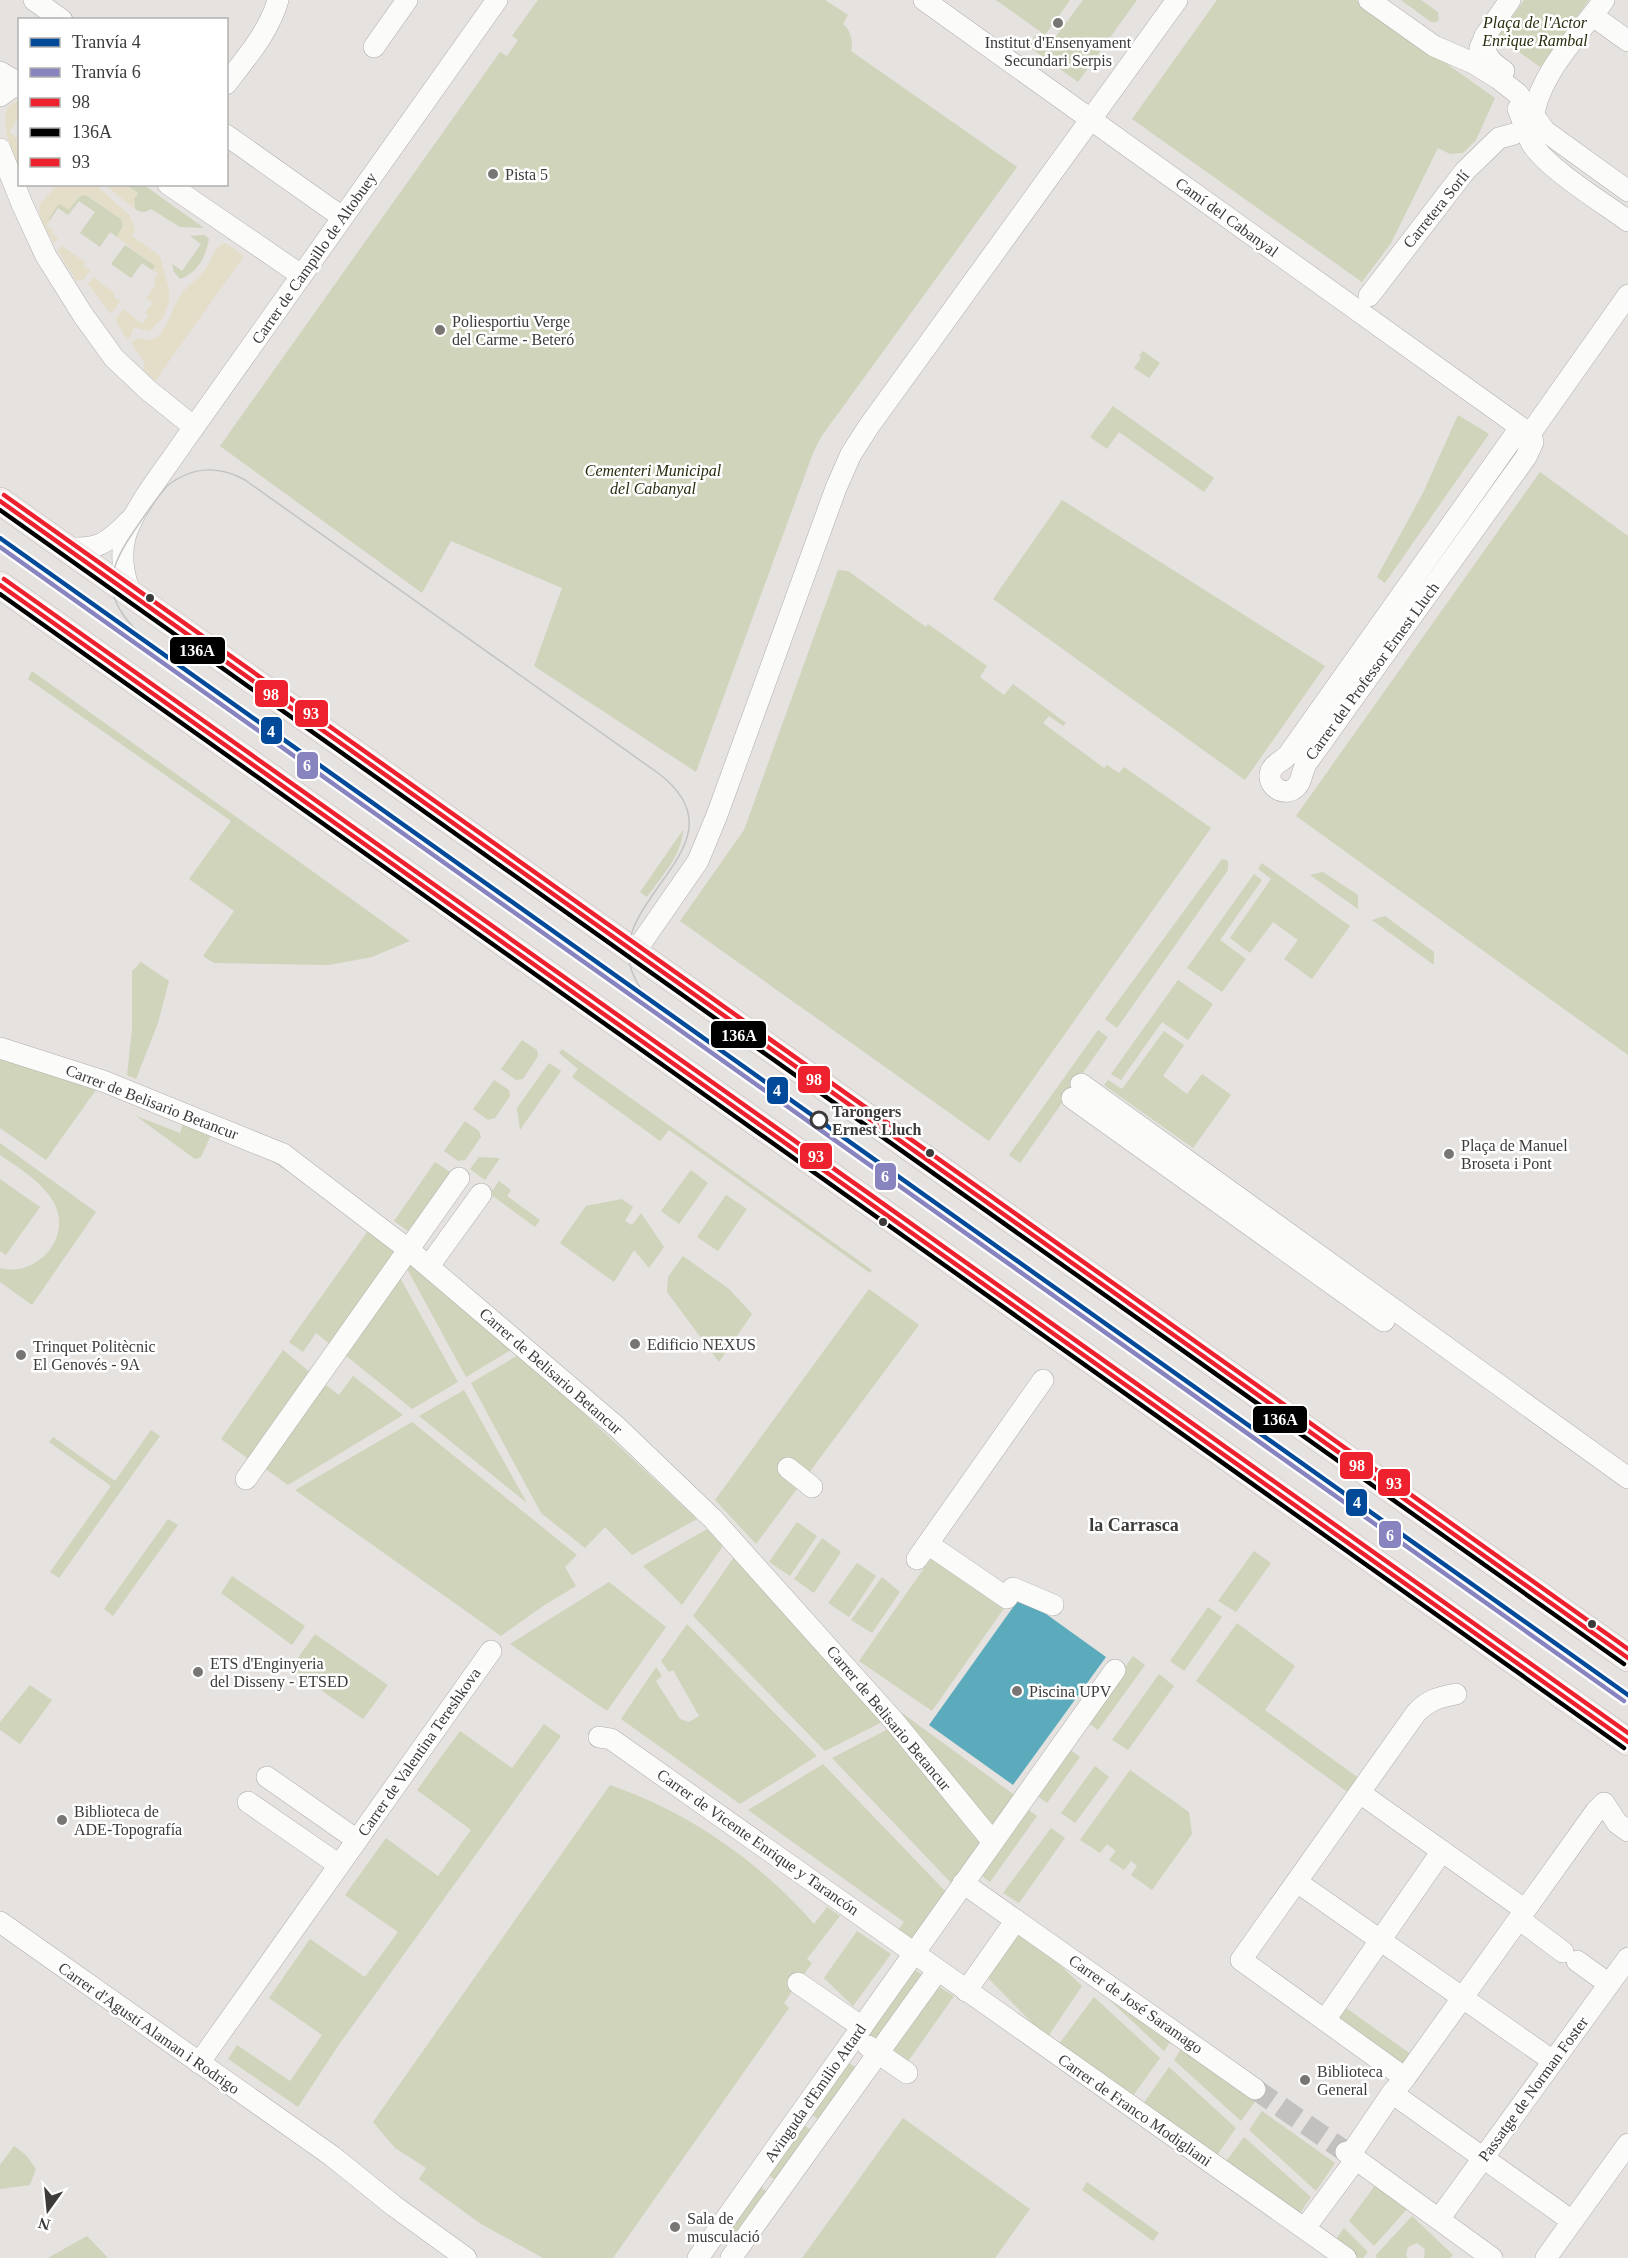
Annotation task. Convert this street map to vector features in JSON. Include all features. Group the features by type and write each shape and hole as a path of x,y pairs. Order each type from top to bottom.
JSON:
{"main road":[{"path":"0,501 1628,1658"},
{"path":"0,585 1487,1642 1584,1710 1624,1730"}],"street":[{"path":"34,0 59,18"},
{"path":"228,81 255,46 278,0"},
{"path":"374,47 407,0"},
{"name":"Carrer de Campillo de Altobuey","path":"64,547 81,549 96,547 110,540 133,517 301,275 497,0"},
{"name":"Camí del Cabanyal","path":"924,0 1530,434"},
{"path":"635,952 698,861 717,815 836,488 851,454 946,318 1177,0"},
{"path":"1369,0 1434,46 1473,63 1518,94 1545,131 1628,191"},
{"path":"1510,0 1485,36 1473,63 1476,75 1518,108 1540,155 1628,221"},
{"path":"1534,115 1536,101 1546,79 1598,8 1628,41"},
{"path":"1447,52 1462,49 1485,36"},
{"path":"1485,36 1485,55 1492,63 1519,82 1527,84 1546,79"},
{"path":"0,72 18,84"},
{"path":"0,96 18,86"},
{"name":"Carretera Sorlí","path":"1369,296 1464,171 1499,138 1514,134"},
{"path":"228,136 342,217"},
{"path":"0,149 46,256 83,315 114,358 148,390 194,427"},
{"path":"171,186 301,275"},
{"name":"Carrer del Professor Ernest Lluch","path":"1530,434 1628,295"},
{"name":"Carrer del Professor Ernest Lluch","path":"1521,432 1530,434 1533,442 1526,457 1306,764 1297,786 1288,791 1278,790 1271,782 1272,768 1288,755 1514,436 1521,432"},
{"name":"Carrer de Campillo de Altobuey","path":"131,593 126,582 123,546 133,517"},
{"name":"Carrer de Belisario Betancur","path":"0,1048 103,1081 283,1154 409,1250 617,1427 720,1527 894,1720 993,1842"},
{"path":"1407,1337 1077,1091 1628,1478"},
{"path":"246,1479 459,1178"},
{"path":"429,1266 481,1194"},
{"path":"1043,1380 922,1551 1007,1598 1013,1588 1053,1605"},
{"path":"788,1468 812,1487"},
{"name":"Carrer de Valentina Tereshkova","path":"198,2063 491,1651"},
{"name":"Avinguda d'Emilio Attard","path":"698,2258 1114,1670"},
{"path":"1456,1694 1441,1696 1425,1703 1420,1708 1241,1960 1325,2020 1483,2158 1572,2221"},
{"name":"Carrer de Vicente Enrique y Tarancón","path":"599,1737 611,1738 914,1953"},
{"path":"267,1777 348,1853"},
{"path":"1360,1793 1442,1851 1570,1956 1609,1984"},
{"path":"248,1802 348,1853"},
{"path":"1305,2228 1351,2155 1399,2086 1604,1803 1617,1823 1628,1831"},
{"path":"1325,2020 1442,1851"},
{"path":"1297,1882 1553,2061"},
{"name":"Carrer de José Saramago","path":"963,1883 1255,2088"},
{"path":"914,1953 966,1990 1016,1920"},
{"name":"Carrer d'Agustí Alaman i Rodrigo","path":"0,1922 353,2172 394,2206 466,2258"},
{"name":"Carrer d'Agustí Alaman i Rodrigo","path":"0,1938 291,2144 380,2200 394,2206"},
{"name":"Passatge de Norman Foster","path":"1439,2219 1628,1958"},
{"name":"Avinguda d'Emilio Attard","path":"731,2258 938,1970"},
{"path":"798,1983 859,2032 879,2053 907,2073"},
{"name":"Carrer de Franco Modigliani","path":"966,1990 1346,2258"},
{"name":"Carrer d'Agustí Alaman i Rodrigo","path":"97,2006 151,2038 282,2130 290,2134 297,2134"},
{"path":"1546,2258 1628,2144"},
{"path":"1351,2155 1492,2258"}],"green space":[{"name":"Cementeri Municipal del Cabanyal","path":"538,0 825,0 848,15 843,24 851,36 851,51 1017,167 821,437 813,453 696,772 534,666 562,588 451,541 422,593 220,446 500,52 507,56 518,40 512,36"},
{"path":"996,0 1070,0 1045,35"},
{"path":"1083,0 1137,0 1078,82 1028,46 1037,33 1051,43"},
{"path":"1217,0 1357,0 1495,98 1476,140 1463,153 1450,154 1438,148 1391,243 1362,282 1132,119"},
{"path":"1401,0 1421,0 1438,12 1439,20 1431,22"},
{"name":"Plaça de l'Actor Enrique Rambal","path":"1524,0 1589,0 1540,67 1498,37"},
{"path":"128,186 145,186 204,228 180,227 151,209 143,212 135,209 134,199 138,193"},
{"path":"81,195 86,195 121,219 123,226 117,237 110,232 100,247 80,233 95,212 79,201 68,215 58,208 50,220 48,219 59,203 69,209"},
{"path":"205,235 209,239 203,258 192,272 180,279 174,272 172,264 182,271 201,244 190,236"},
{"path":"125,245 156,266 152,270 142,263 131,278 111,264"},
{"path":"1143,351 1160,363 1149,378 1134,368"},
{"path":"1113,406 1214,478 1204,492 1119,432 1107,449 1090,437"},
{"path":"1458,415 1489,434 1385,583 1377,577 1423,493"},
{"path":"1540,472 1628,536 1628,1055 1296,816"},
{"path":"1062,500 1325,666 1245,780 993,599"},
{"path":"838,570 848,571 926,627 928,624 987,666 980,677 1004,695 1013,684 1066,723 1063,726 1049,716 1043,723 1104,768 1107,765 1119,773 1124,767 1211,828 989,1141 680,921 744,830"},
{"path":"32,671 410,941 372,957 329,965 214,963 203,956 234,911 189,879 231,821 28,679"},
{"path":"683,830 675,857 647,897 640,892"},
{"path":"1222,859 1228,861 1228,870 1117,1028 1105,1019"},
{"path":"1262,863 1350,926 1312,979 1284,959 1298,940 1273,922 1250,953 1230,938 1271,879 1258,869"},
{"path":"1323,872 1358,895 1358,909 1310,875"},
{"path":"1254,874 1262,880 1220,940 1246,959 1222,992 1187,968"},
{"path":"1385,916 1434,952 1434,965 1372,920"},
{"path":"141,962 169,981 158,1023 136,1079 127,1075 132,1029 132,971"},
{"path":"1178,980 1213,1004 1188,1040 1162,1022 1121,1080 1111,1074"},
{"path":"1098,1030 1108,1037 1020,1163 1009,1155"},
{"path":"1164,1031 1184,1045 1163,1076 1187,1094 1202,1074 1231,1095 1193,1148 1104,1085 1108,1080 1122,1089"},
{"path":"522,1040 537,1050 538,1056 523,1079 516,1080 501,1069"},
{"path":"562,1049 872,1270 870,1273 669,1130 660,1141 572,1077 578,1069 559,1053"},
{"path":"0,1059 98,1087 46,1160 0,1128"},
{"path":"549,1063 561,1071 520,1130 517,1108"},
{"path":"494,1080 509,1090 510,1096 495,1118 488,1120 473,1109"},
{"path":"102,1089 263,1152 291,1168 288,1172 272,1161 211,1135 201,1157 195,1159 136,1116 180,1133 183,1124 139,1107"},
{"path":"465,1121 479,1131 481,1137 465,1160 458,1161 444,1151"},
{"path":"0,1143 96,1212 32,1305 0,1282 0,1268 27,1267 49,1251 59,1228 58,1214 53,1201 42,1187 0,1155"},
{"path":"479,1157 500,1158 485,1180 470,1169"},
{"path":"435,1162 450,1172 451,1178 412,1234 394,1221"},
{"path":"691,1170 708,1183 679,1224 661,1211"},
{"path":"0,1179 40,1207 6,1255 0,1251"},
{"path":"499,1181 511,1190 507,1196 540,1220 535,1227 490,1194"},
{"path":"726,1195 747,1209 718,1251 697,1237"},
{"path":"622,1199 633,1207 625,1221 632,1225 641,1213 664,1247 649,1268 634,1250 614,1282 560,1243 586,1206"},
{"path":"370,1228 399,1251 331,1345 316,1333 303,1352 289,1342"},
{"path":"683,1256 729,1289 752,1314 719,1362 667,1292 668,1277"},
{"path":"410,1261 514,1348 466,1377 406,1267"},
{"path":"399,1276 458,1382 412,1409 344,1354"},
{"path":"869,1289 919,1325 756,1544 715,1500"},
{"path":"283,1350 311,1373 250,1460 221,1439"},
{"path":"520,1354 697,1519 632,1555 605,1527 585,1548 541,1513 471,1383"},
{"path":"353,1376 403,1415 288,1485 263,1467 323,1383 339,1395"},
{"path":"464,1390 527,1503 419,1416"},
{"path":"412,1422 577,1555 565,1567 576,1586 501,1636 295,1490"},
{"path":"151,1430 160,1436 59,1578 50,1572 111,1486 49,1442 53,1437 115,1481"},
{"path":"168,1519 178,1525 113,1616 104,1609"},
{"path":"797,1522 817,1536 790,1576 769,1562"},
{"path":"707,1529 723,1546 682,1605 643,1566"},
{"path":"822,1538 841,1552 814,1593 794,1579"},
{"path":"1254,1551 1271,1563 1236,1612 1218,1601"},
{"path":"934,1554 1007,1604 932,1711 859,1661"},
{"path":"734,1557 884,1721 825,1751 693,1616"},
{"path":"857,1563 876,1576 849,1617 828,1603"},
{"path":"232,1576 305,1626 292,1645 221,1593"},
{"path":"882,1577 900,1592 872,1633 851,1620"},
{"path":"609,1582 666,1627 607,1711 510,1644"},
{"path":"1208,1607 1222,1617 1184,1671 1170,1661"},
{"path":"1237,1623 1295,1666 1265,1710 1360,1779 1350,1794 1196,1681"},
{"path":"687,1624 817,1756 740,1804 621,1719 656,1667 662,1676 656,1681 680,1719 689,1722 699,1716 673,1670 669,1672 661,1661"},
{"path":"315,1634 388,1685 363,1719 290,1669"},
{"path":"1133,1656 1145,1665 1098,1730 1087,1722"},
{"path":"1159,1674 1174,1686 1128,1750 1112,1740"},
{"path":"30,1685 52,1700 20,1744 0,1730 0,1722"},
{"path":"887,1702 1017,1797 994,1830"},
{"path":"544,1724 561,1736 338,2046 298,2107 228,2059 237,2045 290,2081 322,2035 269,1998 310,1939 365,1977 398,1932 345,1895 386,1838 438,1876 471,1830 417,1790 460,1731 512,1768"},
{"path":"890,1728 985,1843 954,1886 832,1758"},
{"path":"1069,1749 1080,1757 1047,1803 1036,1795"},
{"path":"823,1764 948,1894 915,1941 896,1933 904,1922 748,1810"},
{"path":"1095,1766 1109,1777 1075,1823 1061,1813"},
{"path":"1130,1770 1189,1812 1192,1834 1152,1890 1131,1875 1137,1866 1131,1861 1124,1870 1109,1860 1116,1851 1107,1844 1100,1853 1080,1840"},
{"path":"610,1785 668,1810 721,1841 770,1880 814,1924 827,1907 840,1916 807,1959 812,1963 784,2003 789,2008 613,2258 543,2258 481,2224 419,2179 426,2168 395,2148 373,2122"},
{"path":"1026,1808 1037,1816 990,1882 979,1874"},
{"path":"1051,1828 1065,1838 1019,1903 1003,1893"},
{"path":"1022,1929 1082,1986 1047,2038 987,1977"},
{"path":"857,1931 891,1954 853,2006 824,1978"},
{"path":"912,1968 924,1976 878,2041 866,2033"},
{"path":"938,1986 954,1996 907,2063 891,2051"},
{"path":"1099,1990 1172,2039 1164,2051"},
{"path":"1094,1997 1160,2058 1132,2097 1056,2048"},
{"path":"1339,2003 1412,2055 1403,2071 1331,2019"},
{"path":"1183,2046 1257,2099 1241,2121 1174,2060"},
{"path":"846,2061 858,2069 821,2121 809,2113"},
{"path":"1169,2067 1236,2128 1215,2158 1143,2104"},
{"path":"1262,2111 1335,2163 1316,2191 1249,2130"},
{"path":"903,2118 1030,2209 995,2258 802,2258"},
{"path":"802,2123 813,2132 778,2182 766,2173"},
{"path":"1244,2137 1311,2197 1297,2217 1224,2164"},
{"path":"14,2146 26,2155 36,2169 30,2185 0,2189 0,2165"},
{"path":"1087,2182 1159,2233 1153,2241 1082,2190"},
{"path":"1376,2184 1408,2208 1374,2246 1349,2221"},
{"path":"758,2185 770,2194 736,2244 723,2235"},
{"path":"1412,2216 1453,2255 1450,2258 1424,2258 1425,2249 1417,2243 1408,2247 1407,2258 1378,2258 1375,2256"},
{"path":"1344,2228 1368,2252 1363,2258 1358,2258 1334,2242"},
{"path":"87,2236 108,2258 48,2258"}],"sand":[{"path":"18,101 18,118 9,132 18,139 18,165 6,130 8,106"},
{"path":"57,186 97,186 130,216 135,230 132,236 160,256 169,289 169,302 163,318 149,331 133,327 132,334 127,339 115,320 124,309 142,324 148,316 145,313 153,303 146,298 156,285 153,282 158,274 152,270 155,266 117,237 123,226 121,219 86,195 78,197 69,210 59,204 48,219 50,220 46,226 53,230 51,233 58,238 54,243 39,212 41,203"},
{"path":"106,186 128,186 138,193 134,199 135,209"},
{"path":"225,243 244,256 155,381 143,369 145,363 131,343 137,338 150,340 161,333 180,296 203,272 218,248"},
{"path":"62,246 85,262 83,265 90,270 84,279 76,281 58,251"},
{"path":"93,277 115,294 114,297 120,301 111,314 88,284"}],"water":[{"name":"Piscina UPV","path":"1021,1596 1106,1657 1013,1785 929,1725"}],"tunnel":[{"path":"1255,2089 1346,2152"}],"tram line":[{"path":"149,643 124,616 116,603 112,577 123,548 167,486 195,472 205,470 225,472 245,480 658,773 683,799 689,824 683,848 637,921 629,947 633,974 637,982 653,1004 679,1031"},
{"name":"4","path":"0,538 1628,1695"},
{"name":"6","path":"0,547 1624,1701"}],"transit line":[{"name":"93","path":"4,495 1628,1649"},
{"name":"98","path":"0,501 1628,1658"},
{"name":"136A","path":"0,510 1624,1664"},
{"name":"93","path":"4,579 1628,1733"},
{"name":"98","path":"0,585 1628,1742"},
{"name":"136A","path":"0,594 1624,1748"}],"place":[{"name":"Institut d'Ensenyament Secundari Serpis","path":"1058,23"},
{"name":"Pista 5","path":"493,174"},
{"name":"Poliesportiu Verge del Carme - Beteró","path":"440,330"},
{"name":"Tarongers Ernest Lluch","path":"819,1120"},
{"name":"Plaça de Manuel Broseta i Pont","path":"1449,1154"},
{"name":"Edificio NEXUS","path":"635,1344"},
{"name":"Trinquet Politècnic El Genovés - 9A","path":"21,1355"},
{"name":"ETS d'Enginyeria del Disseny - ETSED","path":"198,1672"},
{"name":"Piscina UPV","path":"1017,1691"},
{"name":"Biblioteca de ADE-Topografía","path":"62,1820"},
{"name":"Biblioteca General","path":"1305,2080"},
{"name":"Sala de musculació","path":"675,2227"}],"district":[{"name":"la Carrasca","path":"1134,1525"}]}
